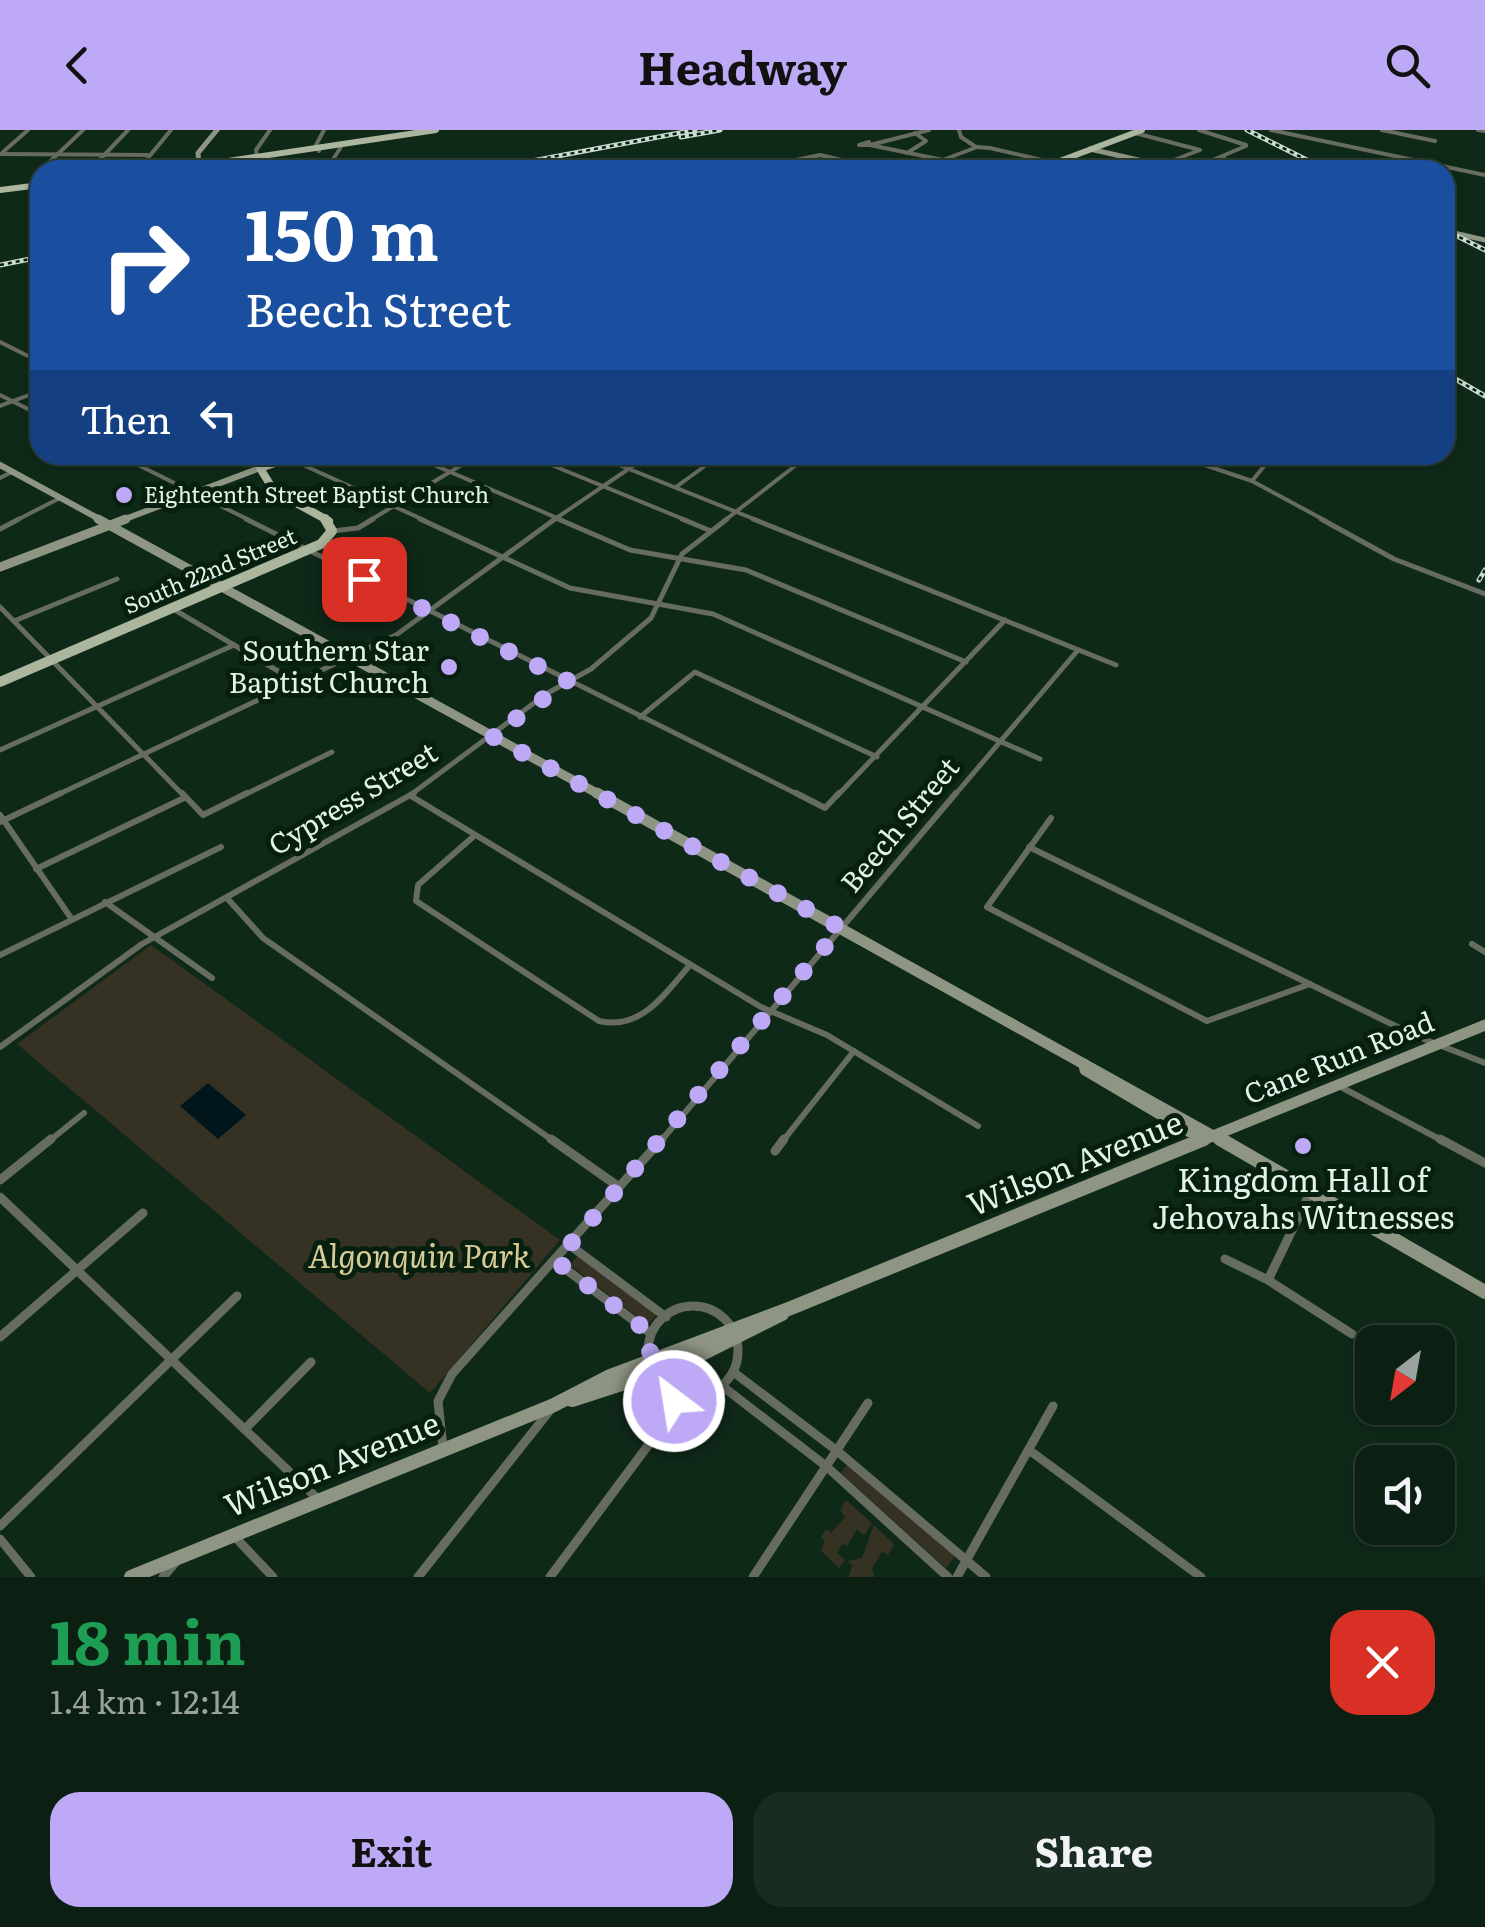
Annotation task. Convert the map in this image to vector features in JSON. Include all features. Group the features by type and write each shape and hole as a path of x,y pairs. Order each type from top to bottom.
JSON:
{"main road":[{"path":"198,160 197,155 217,130"},
{"path":"249,160 436,130"},
{"path":"1063,160 1139,131"},
{"path":"1090,149 1140,160"},
{"path":"0,190 30,187"},
{"path":"1455,233 1485,240"},
{"path":"0,465 841,928 1084,1064 1085,1070 1190,1132 1206,1135 1485,1292"},
{"path":"0,567 269,465"},
{"path":"260,468 274,491 326,518 332,531"},
{"name":"South 22nd Street","path":"0,682 309,551 332,531"},
{"name":"Cane Run Road","path":"1206,1135 1485,1026"},
{"name":"Wilson Avenue","path":"130,1577 554,1405 616,1389 652,1367 1206,1135"}],"street":[{"path":"0,154 28,130"},
{"path":"52,160 83,130"},
{"path":"99,160 128,130"},
{"path":"145,160 170,130"},
{"path":"257,159 256,150 270,130"},
{"path":"319,151 316,144 324,130"},
{"path":"930,130 869,144 943,160 977,147"},
{"path":"959,130 961,137 977,147 1041,160"},
{"path":"1199,130 1246,146 1213,160"},
{"path":"1271,130 1412,160"},
{"path":"1382,130 1435,141"},
{"path":"1478,130 1485,131"},
{"path":"1139,131 1200,150 1170,160"},
{"path":"906,153 926,142 914,133"},
{"path":"333,160 341,147"},
{"path":"0,154 148,155"},
{"path":"794,160 820,155 842,160"},
{"path":"1218,158 1225,160"},
{"path":"1455,169 1485,175"},
{"path":"1455,238 1458,234"},
{"path":"0,342 30,357"},
{"path":"0,395 30,411"},
{"path":"0,406 30,395"},
{"path":"139,465 426,612 826,808 1005,620"},
{"path":"254,465 260,468"},
{"path":"310,465 578,592 714,614 1040,760"},
{"path":"434,465 630,550 762,576 966,662"},
{"name":"South 22nd Street","path":"332,531 358,528 462,465"},
{"path":"551,465 711,531"},
{"path":"618,465 1116,665"},
{"path":"70,918 1,819 396,635 500,556 634,465"},
{"path":"675,488 706,465"},
{"name":"Cypress Street","path":"0,1047 151,938 411,796 568,681 591,669 644,626 679,558 796,465"},
{"path":"1206,465 1252,480 1394,560 1485,594"},
{"path":"1252,480 1265,465"},
{"path":"0,478 12,472"},
{"path":"0,529 60,498"},
{"path":"14,621 117,579"},
{"path":"0,607 204,815 332,752"},
{"path":"173,609 296,682"},
{"path":"0,750 234,645"},
{"name":"Beech Street","path":"443,1450 438,1415 443,1387 534,1278 556,1261 567,1243 620,1187 1078,650"},
{"path":"640,717 695,672 877,757"},
{"path":"411,796 690,965 771,1011 854,1051 978,1126"},
{"path":"36,868 184,798"},
{"path":"1051,818 987,908 1208,1021 1310,984"},
{"path":"474,836 418,885 416,901 599,1021 616,1027 636,1020 690,965"},
{"path":"0,955 221,847"},
{"path":"1028,847 1310,984 1485,1063"},
{"path":"228,898 263,938 620,1187"},
{"path":"104,902 212,978"},
{"path":"1472,944 1485,952"},
{"path":"775,1151 854,1051"},
{"path":"1338,1085 1485,1163"},
{"path":"0,1180 84,1114"},
{"path":"1268,1280 1310,1193"},
{"path":"0,1196 320,1500"},
{"path":"0,1337 143,1213"},
{"path":"567,1243 666,1318"},
{"path":"1225,1259 1268,1280 1352,1334"},
{"path":"556,1261 650,1333 652,1367 675,1395 690,1398"},
{"path":"0,1526 237,1296"},
{"path":"650,1333 666,1318 705,1305 718,1312 734,1334 736,1374 836,1450 986,1577"},
{"path":"245,1429 311,1362"},
{"path":"550,1577 668,1420 690,1398 722,1386 736,1374"},
{"path":"722,1386 826,1466 948,1577"},
{"path":"668,1420 675,1395"},
{"path":"753,1577 868,1403"},
{"path":"418,1577 554,1405"},
{"path":"957,1577 1053,1406"},
{"path":"1028,1450 1201,1577"},
{"path":"233,1535 273,1577"},
{"path":"0,1539 31,1577"},
{"path":"163,1577 179,1557"}],"green space":[{"name":"Algonquin Park","path":"151,945 560,1240 430,1393 17,1044"},
{"path":"579,1254 657,1314 648,1325 570,1265"},
{"path":"847,1465 955,1556 946,1568 841,1473"},
{"path":"846,1500 872,1523 864,1535 857,1529 847,1546 843,1543 837,1553 845,1560 839,1568 821,1551 825,1541 821,1537 826,1529 831,1533 845,1517 840,1510"},
{"path":"874,1525 894,1544 888,1555 882,1552 872,1568 874,1577 849,1577 852,1565 847,1561 862,1558"}],"shaded area":[{"path":"208,1083 246,1115 218,1139 180,1106"}],"railway":[{"path":"537,160 695,130"},
{"path":"681,137 720,130"},
{"path":"1247,130 1307,160"},
{"path":"1455,235 1485,250"},
{"path":"0,265 30,259"},
{"path":"1455,379 1485,396"},
{"path":"1479,580 1485,570"}],"place":[{"name":"Eighteenth Street Baptist Church","path":"124,495"},
{"name":"Southern Star Baptist Church","path":"449,667"},
{"name":"Kingdom Hall of Jehovahs Witnesses","path":"1303,1146"}],"route":[{"path":"364,579 568,681 492,736 841,928 664,1138 567,1243 556,1261 650,1333 648,1352 655,1375 675,1395 674,1401"}]}
